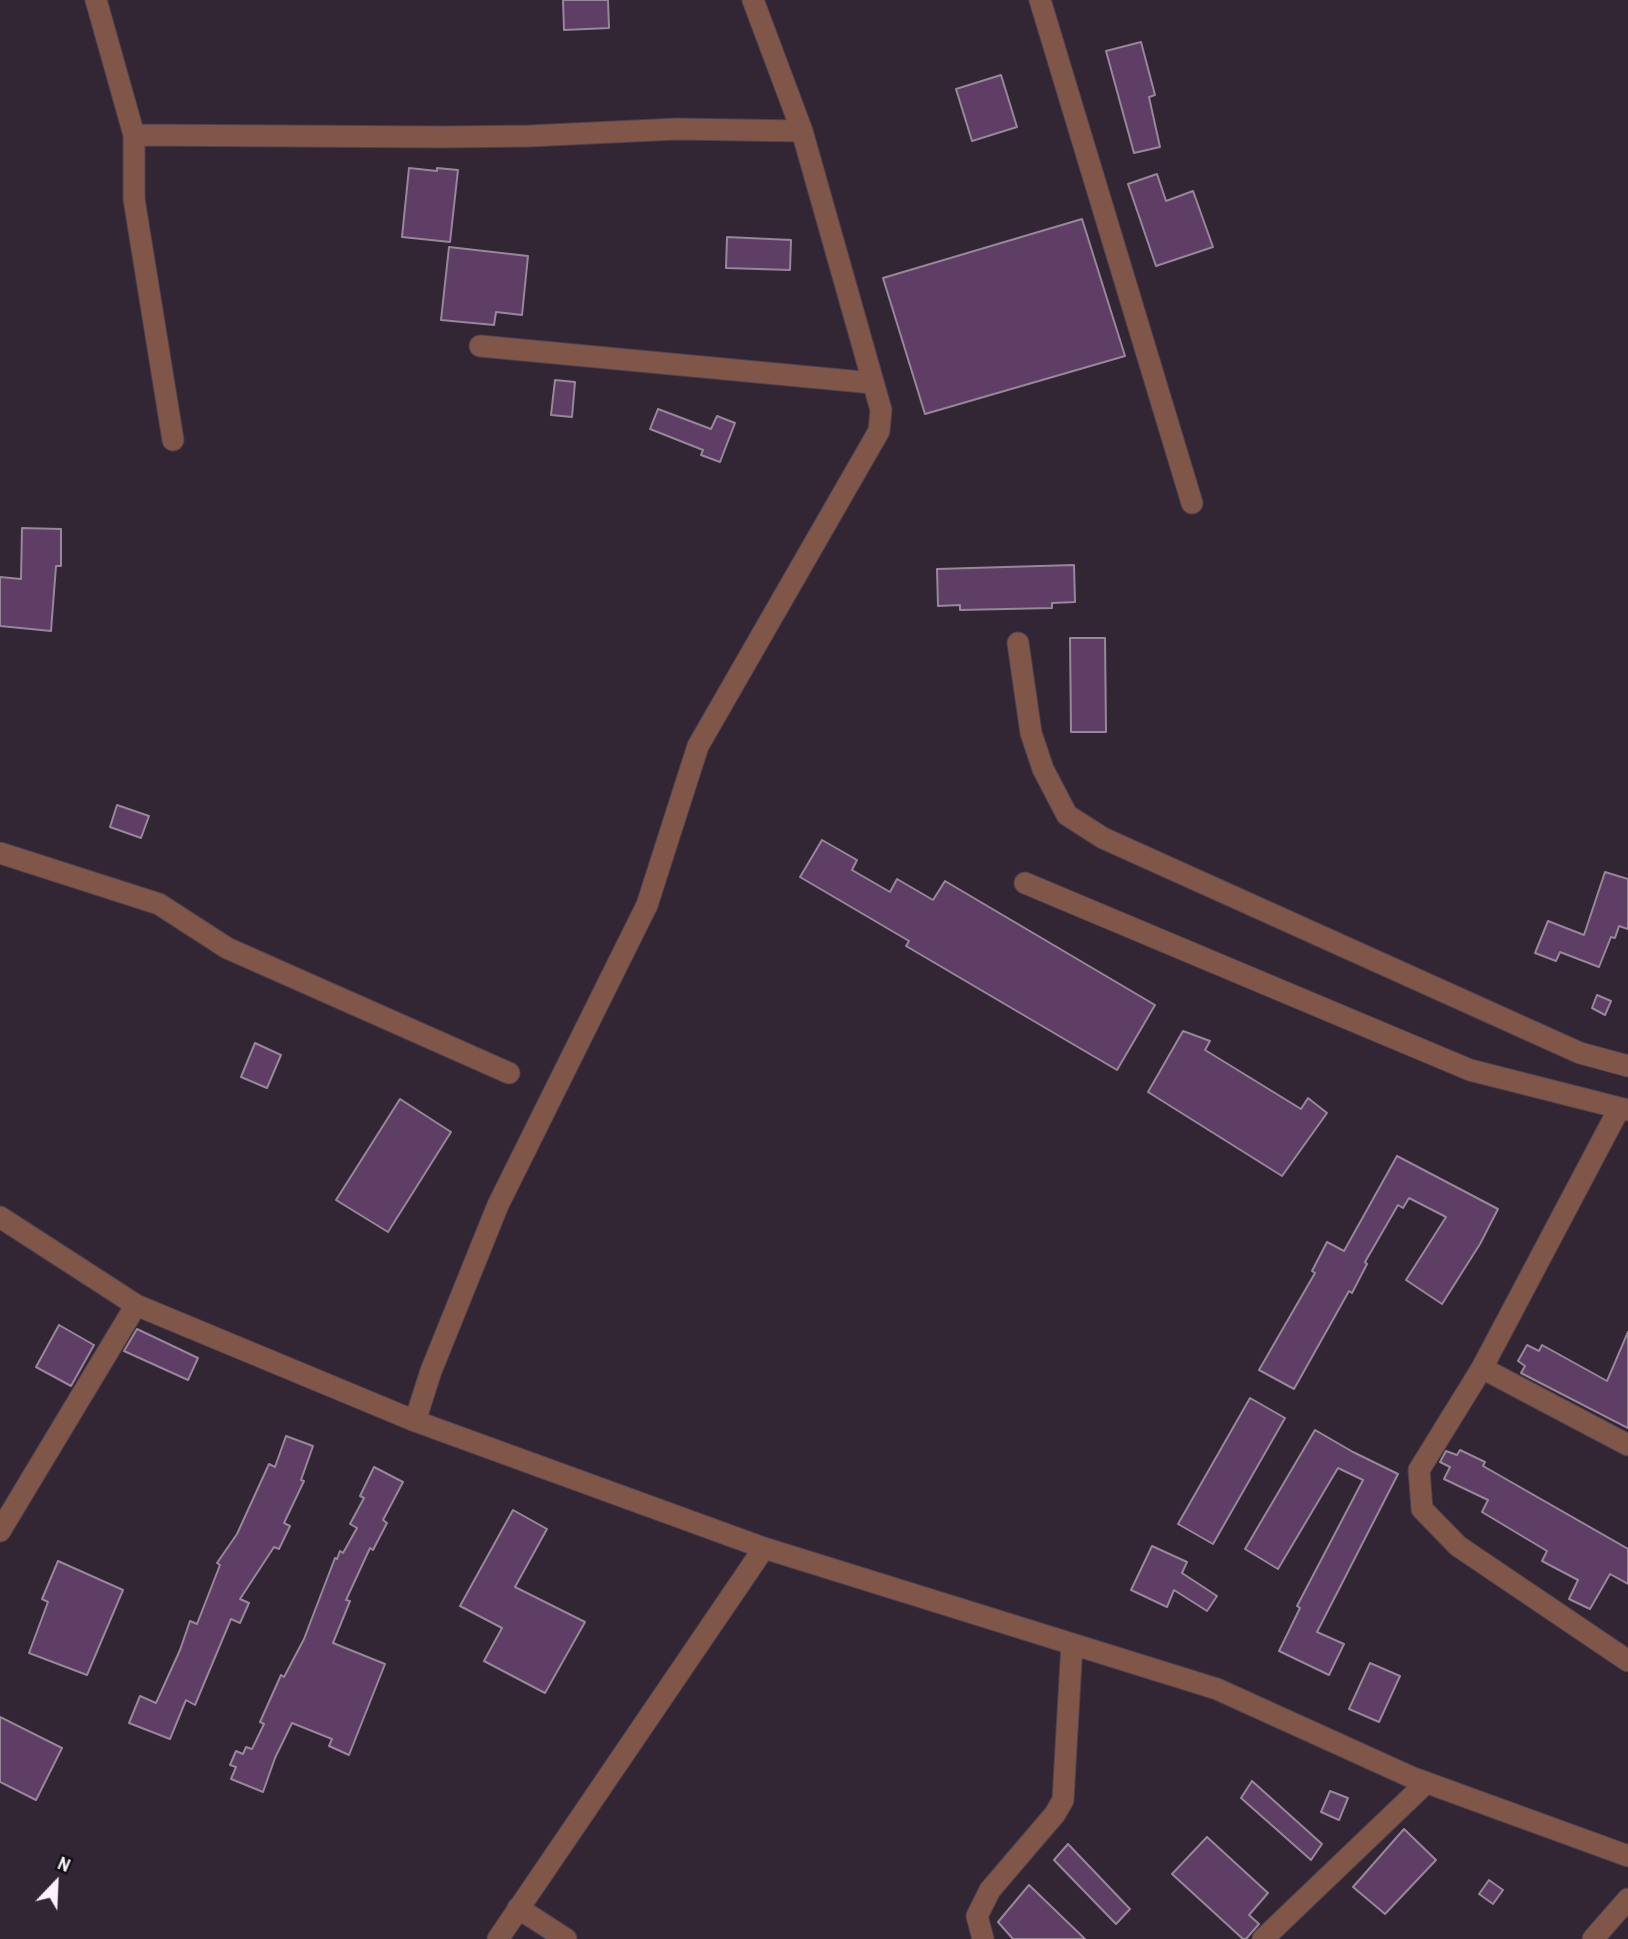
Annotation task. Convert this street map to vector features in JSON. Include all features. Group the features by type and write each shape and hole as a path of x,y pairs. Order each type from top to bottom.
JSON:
{"street":[{"path":"96,0 134,135 134,199 173,440"},
{"path":"415,1421 431,1371 498,1205 647,905 698,746 879,431 881,410 802,131 753,0"},
{"path":"1040,0 1192,503"},
{"path":"134,135 456,137 677,129 802,131"},
{"path":"480,346 873,383"},
{"path":"1018,643 1031,733 1043,769 1067,815 1103,838 1580,1053 1628,1066"},
{"path":"0,853 159,904 227,948 509,1073"},
{"path":"1025,883 1470,1070 1623,1109 1482,1368 1419,1470 1422,1509 1458,1546 1628,1661"},
{"path":"0,1217 136,1305 415,1421 764,1548 1217,1689 1426,1783 1628,1856"},
{"path":"0,1531 136,1305"},
{"path":"1482,1368 1628,1445"},
{"path":"498,1939 764,1548"},
{"path":"983,1939 977,1916 990,1890 1055,1814 1063,1800 1072,1644"},
{"path":"1263,1939 1426,1783"},
{"path":"1593,1939 1628,1899"},
{"path":"518,1908 566,1939"}],"building":[{"path":"563,0 608,0 609,28 564,30"},
{"path":"1141,42 1155,95 1149,97 1160,147 1134,153 1106,51"},
{"path":"1001,75 1017,127 972,141 956,89"},
{"path":"409,168 458,170 450,242 402,237"},
{"path":"1157,174 1166,201 1193,191 1213,247 1156,266 1128,184"},
{"path":"1082,219 1125,356 925,414 883,278"},
{"path":"727,237 791,240 790,270 726,268"},
{"path":"449,247 528,256 522,315 496,312 494,325 441,320"},
{"path":"555,380 575,382 572,417 551,415"},
{"path":"658,409 711,429 717,416 735,423 720,462 701,455 703,450 650,429"},
{"path":"22,528 61,529 61,566 56,566 51,631 0,626 0,577 21,579"},
{"path":"1074,565 1075,602 1052,603 1052,608 960,610 960,605 938,606 937,569"},
{"path":"1070,638 1105,638 1106,732 1071,732"},
{"path":"117,805 149,816 141,838 110,827"},
{"path":"822,840 857,860 852,870 890,892 897,879 933,900 945,881 1155,1005 1117,1070 906,946 909,941 800,877"},
{"path":"1605,872 1628,879 1628,929 1619,926 1615,938 1611,937 1599,967 1560,952 1556,961 1535,953 1548,921 1584,935"},
{"path":"1597,995 1611,1001 1605,1015 1592,1008"},
{"path":"1183,1031 1210,1041 1205,1050 1301,1109 1308,1098 1327,1113 1282,1176 1148,1092"},
{"path":"255,1043 281,1055 267,1088 241,1077"},
{"path":"400,1099 451,1132 388,1232 336,1200"},
{"path":"1397,1156 1498,1209 1480,1244 1442,1304 1406,1280 1446,1217 1409,1198 1403,1208 1398,1205 1365,1262 1367,1264 1352,1293 1349,1291 1294,1389 1259,1370 1315,1273 1312,1271 1327,1242 1344,1251"},
{"path":"59,1325 94,1345 71,1386 36,1367"},
{"path":"137,1329 198,1358 188,1380 124,1351"},
{"path":"1628,1332 1628,1428 1521,1373 1525,1366 1518,1361 1527,1345 1539,1351 1542,1345 1607,1381"},
{"path":"1250,1398 1285,1418 1213,1544 1178,1524"},
{"path":"1315,1430 1398,1474 1317,1632 1344,1644 1329,1675 1279,1651 1300,1608 1297,1606 1363,1480 1338,1468 1278,1569 1245,1549"},
{"path":"286,1436 313,1446 301,1480 304,1481 284,1523 290,1526 279,1549 274,1547 240,1599 249,1603 240,1623 231,1619 195,1705 186,1700 170,1739 129,1723 140,1696 156,1703 190,1621 197,1624 220,1565 217,1563 237,1534 269,1464 275,1467"},
{"path":"1460,1450 1485,1462 1483,1466 1628,1549 1628,1584 1610,1574 1590,1609 1569,1599 1578,1580 1542,1561 1547,1551 1482,1512 1488,1500 1444,1479 1450,1467 1440,1462 1446,1451 1457,1455"},
{"path":"374,1467 403,1482 383,1520 387,1523 373,1550 370,1548 346,1600 350,1601 333,1643 385,1664 349,1755 329,1746 332,1739 292,1723 275,1758 263,1792 231,1779 236,1767 230,1765 236,1751 243,1754 246,1747 252,1749 264,1724 260,1722 281,1675 284,1677 304,1639 335,1558 337,1559 340,1551 343,1553 357,1528 350,1524 364,1498 360,1496"},
{"path":"513,1510 547,1529 515,1587 585,1622 545,1693 484,1661 502,1628 460,1606"},
{"path":"1152,1546 1187,1562 1182,1573 1217,1596 1207,1611 1174,1590 1167,1607 1131,1590"},
{"path":"58,1561 123,1590 87,1675 29,1653 48,1602 42,1599"},
{"path":"1370,1663 1400,1676 1379,1722 1349,1709"},
{"path":"0,1717 62,1748 36,1800 0,1782"},
{"path":"1252,1781 1322,1844 1311,1860 1241,1798"},
{"path":"1330,1791 1348,1798 1339,1820 1321,1812"},
{"path":"1404,1829 1436,1860 1385,1914 1353,1887"},
{"path":"1207,1837 1268,1893 1249,1915 1259,1924 1246,1939 1172,1874"},
{"path":"1068,1844 1130,1909 1116,1924 1054,1860"},
{"path":"1489,1880 1503,1890 1493,1904 1479,1894"},
{"path":"1029,1885 1085,1939 1013,1939 998,1922"}]}
